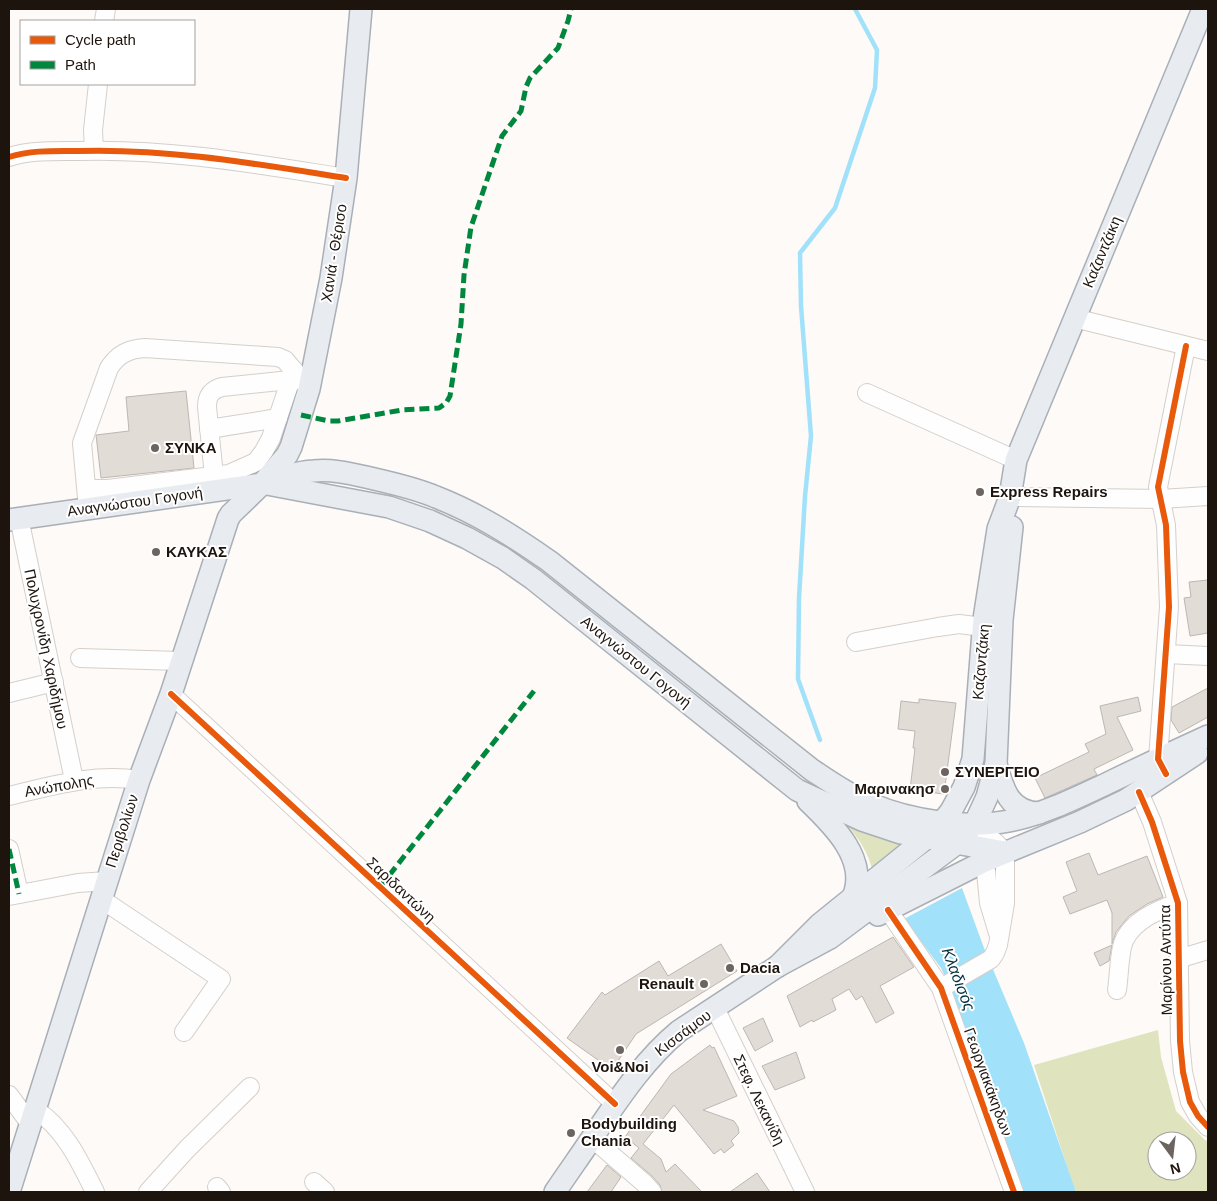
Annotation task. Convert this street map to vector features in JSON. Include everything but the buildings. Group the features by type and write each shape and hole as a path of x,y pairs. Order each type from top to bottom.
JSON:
{"main road":[{"name":"Χανιά - Θέρισο","path":"262,484 283,461 291,447 298,380 332,278 346,178 361,9"},
{"name":"Καζαντζάκη","path":"943,822 964,788 973,759 984,627 998,529 1010,497 1016,460 1203,9"},
{"name":"Αναγνώστου Γογονή","path":"14,519 88,499 262,484 299,472 316,470 334,471 396,484 435,496 474,514 514,536 549,561 812,770 854,797 870,804 907,817 943,822 1009,821 1040,813 1162,766"},
{"name":"Αναγνώστου Γογονή","path":"262,484 389,507 430,521 467,538 503,558 540,585 797,790 862,820 904,834 956,844 983,854"},
{"name":"Περιβολίων","path":"9,1192 34,1118 139,780 171,694 180,661 228,519 262,484"},
{"name":"Καζαντζάκη","path":"975,823 987,797 996,764 1002,620 1012,528 1010,497"},
{"path":"830,938 888,910 983,854 1005,852 1080,822 1126,800 1139,792 1162,766 1208,736"},
{"path":"1162,766 1208,746"},
{"path":"996,764 1003,787 1010,800 1022,810 1030,813 1040,813"},
{"path":"797,790 819,811 845,843 858,877 857,888 853,897"},
{"name":"Κισσάμου","path":"778,966 820,924 927,839 943,822"},
{"name":"Κισσάμου","path":"555,1192 615,1104 646,1063 665,1043 778,966 830,938 956,844 975,823"}],"street":[{"path":"94,150 93,130 98,85"},
{"path":"9,158 20,154 37,152 94,150 163,153 249,162 346,178"},
{"path":"1074,318 1208,351"},
{"path":"1162,766 1169,608 1166,525 1158,487 1186,346"},
{"path":"145,348 278,357 285,360 298,380 278,418 268,444 256,462 229,474 108,489 88,499 82,442 109,368 120,355 128,351 145,348"},
{"path":"214,476 207,401 209,396 217,388 298,380"},
{"path":"867,392 1016,460"},
{"path":"209,429 278,418"},
{"path":"1010,497 1161,499 1208,496"},
{"name":"Πολυχρονίδη Χαριδήμου","path":"14,519 54,682 74,780"},
{"path":"856,642 959,624 984,627"},
{"path":"1166,654 1208,656"},
{"path":"80,658 180,661"},
{"path":"9,693 54,682"},
{"name":"Σαριδαντώνη","path":"171,694 615,1104"},
{"name":"Ανώπολης","path":"9,796 74,780 122,778 139,780"},
{"name":"Μαρίνου Αντύπα","path":"1139,792 1152,822 1178,903 1180,1041 1184,1082 1193,1109 1208,1127"},
{"path":"945,986 991,960 995,953 1005,903 1005,852 975,823"},
{"path":"975,823 983,854 988,903 998,936"},
{"path":"9,849 14,895 78,883 104,890 221,980 184,1032"},
{"path":"1117,990 1122,946 1129,934 1151,914 1178,903"},
{"name":"Γεωργιακάκηδων","path":"888,910 945,986 1014,1192"},
{"path":"1178,959 1208,950"},
{"name":"Στεφ. Λεκανίδη","path":"715,1008 797,1189"},
{"path":"148,1192 187,1148 250,1087"},
{"path":"9,1095 34,1118 47,1118 76,1154 95,1192"},
{"path":"592,1138 652,1192"}],"green space":[{"path":"846,820 904,846 873,872 866,852 855,834 845,823"},
{"path":"1158,1030 1161,1057 1176,1111 1196,1131 1147,1131 1147,1181 1197,1181 1197,1132 1208,1141 1208,1192 1077,1192 1074,1188 1034,1065"}],"water":[{"name":"Κλαδισός","path":"962,888 984,948 1024,1043 1076,1192 1020,1192 951,988 941,968 904,919"}],"waterway":[{"path":"820,740 798,679 799,598 805,496 811,436 801,306 800,253 835,208 875,88 877,50 855,9"}],"marked path":[{"path":"301,415 338,421 402,410 439,408 446,403 450,396 461,324 464,275 471,227 502,136 521,111 530,78 558,48 571,9"},
{"path":"380,887 534,691"},
{"path":"9,849 19,894"}],"cycle path":[{"path":"9,157 26,153 51,151 144,152 212,158 346,178"},
{"path":"1166,774 1158,759 1169,607 1166,525 1158,487 1186,346"},
{"path":"171,694 615,1104"},
{"path":"1139,792 1152,822 1178,903 1180,1041 1183,1072 1190,1102 1198,1116 1208,1127"},
{"path":"888,910 941,988 1014,1192"}],"place":[{"name":"ΣΥΝΚΑ","path":"155,448"},
{"name":"Express Repairs","path":"980,492"},
{"name":"ΚΑΥΚΑΣ","path":"156,552"},
{"name":"ΣΥΝΕΡΓΕΙΟ","path":"945,772"},
{"name":"Μαρινακησ","path":"945,789"},
{"name":"Dacia","path":"730,968"},
{"name":"Renault","path":"704,984"},
{"name":"Voi&Noi","path":"620,1050"},
{"name":"Bodybuilding Chania","path":"571,1133"}]}
